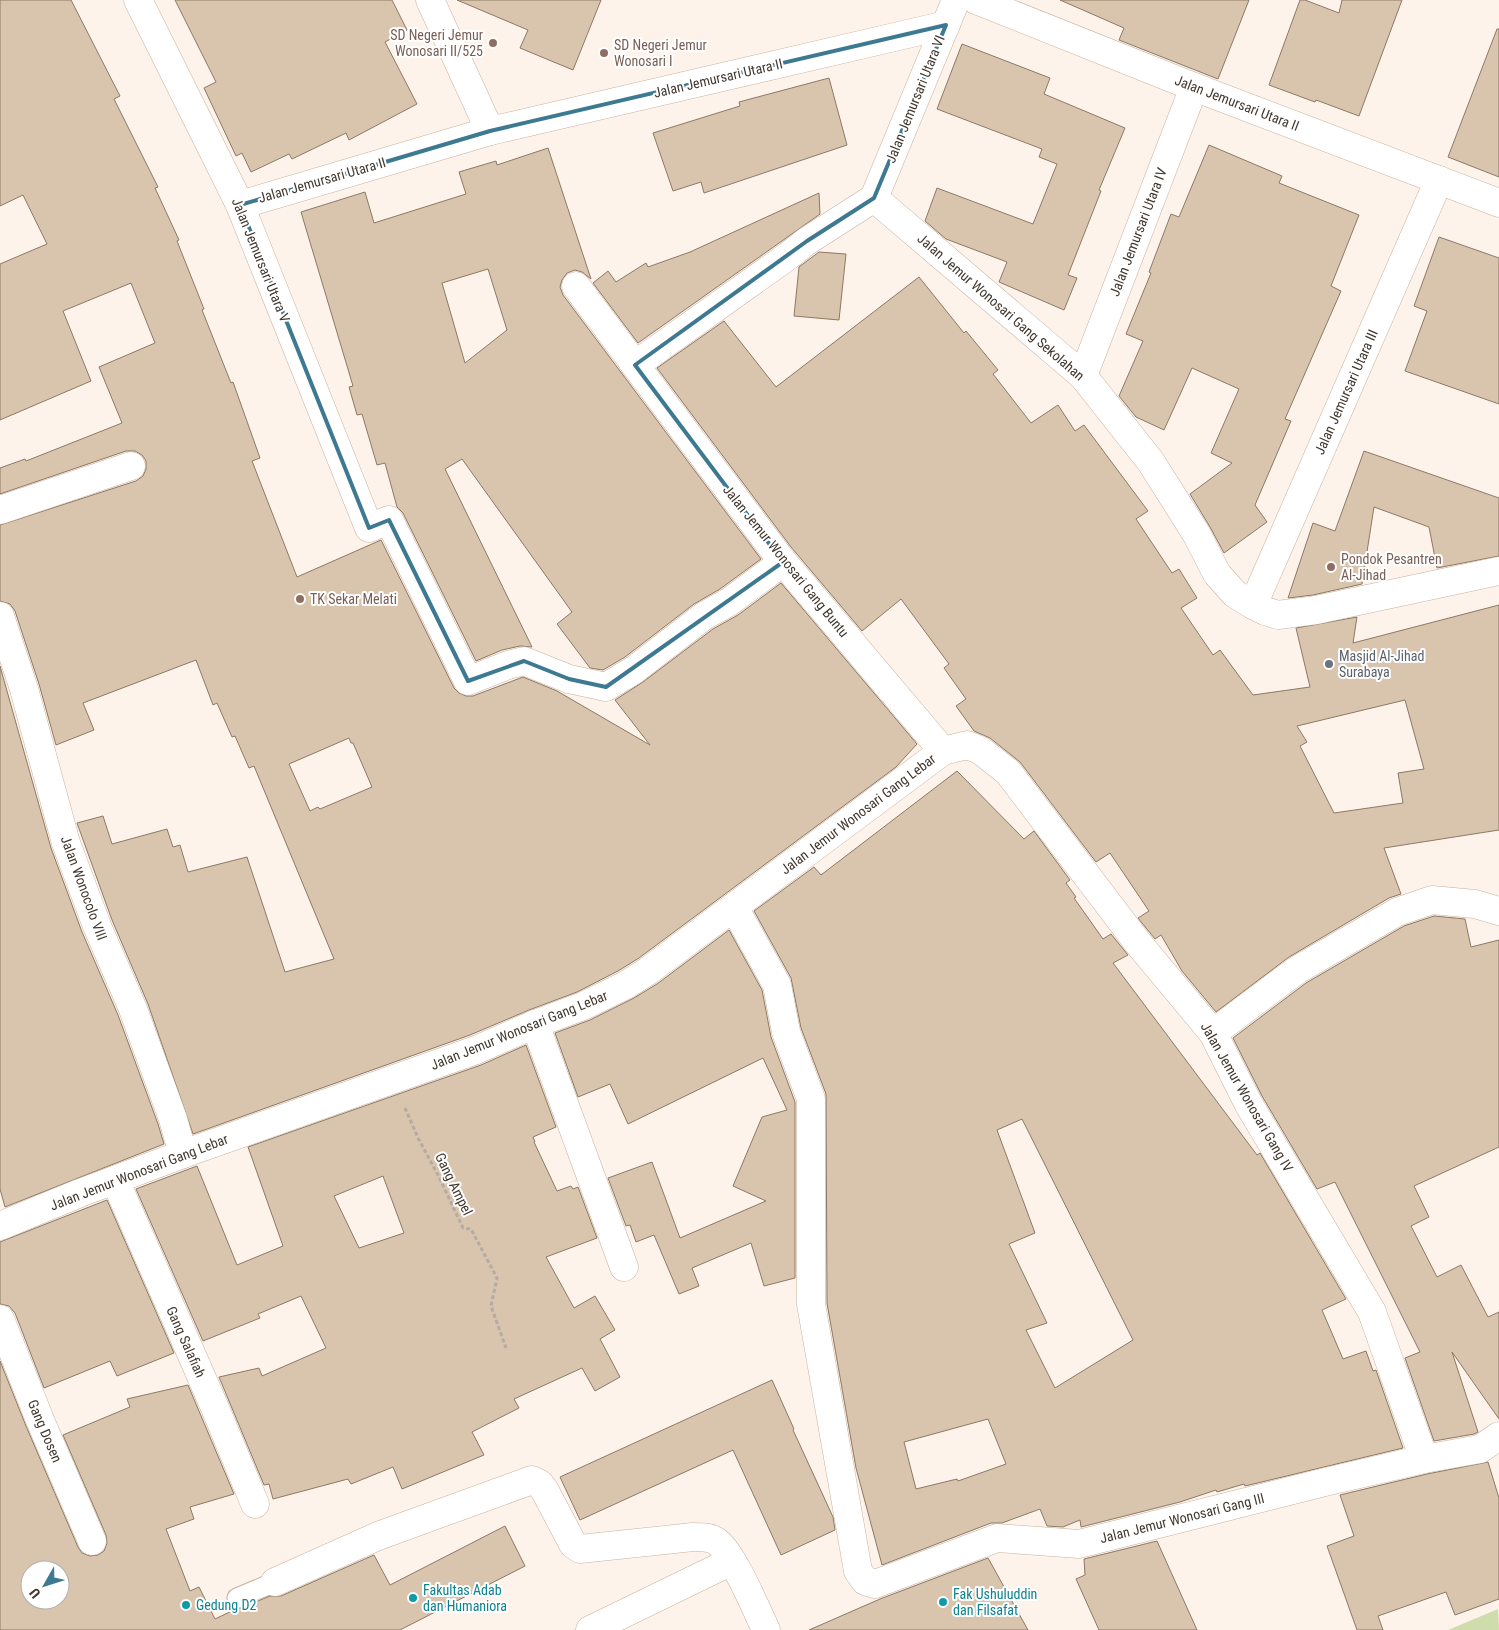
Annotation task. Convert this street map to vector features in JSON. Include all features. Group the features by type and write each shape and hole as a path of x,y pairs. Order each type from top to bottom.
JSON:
{"street":[{"name":"Jalan Jemursari Utara V","path":"138,0 240,204 369,528 389,520 468,681 508,664 524,661 569,680 606,687 634,670 704,616 729,602 783,562"},
{"path":"430,0 490,130"},
{"name":"Jalan Jemursari Utara II","path":"976,0 1194,87 1499,203"},
{"name":"Jalan Jemursari Utara II","path":"240,204 490,130 951,12"},
{"name":"Jalan Jemursari Utara VI","path":"874,198 951,12"},
{"name":"Jalan Jemursari Utara IV","path":"1083,376 1194,87"},
{"name":"Jalan Jemursari Utara III","path":"1253,605 1438,180"},
{"path":"634,365 807,241 874,198"},
{"name":"Jalan Jemur Wonosari Gang Sekolahan","path":"874,198 1083,376 1151,462 1197,535 1217,574 1235,594 1253,605 1278,615 1316,610 1499,571"},
{"name":"Jalan Jemur Wonosari Gang Buntu","path":"576,286 783,562 943,751"},
{"path":"0,510 131,466"},
{"name":"Jalan Wonocolo VIII","path":"0,616 24,689 66,843 97,926 133,1008 173,1119 183,1154"},
{"name":"Jalan Jemur Wonosari Gang Lebar","path":"0,1226 183,1154 476,1050 535,1024 583,1006 626,985 648,971 943,751 967,745 980,750 1008,772"},
{"name":"Jalan Jemur Wonosari Gang IV","path":"1008,772 1138,944 1213,1032 1248,1103 1372,1312 1424,1459"},
{"path":"1213,1032 1297,970 1397,912 1432,900 1475,904 1499,911"},
{"name":"Jalan Jemur Wonosari Gang III","path":"734,907 776,985 786,1032 811,1099 812,1304 858,1571 865,1581 875,1584 997,1538 1079,1544 1325,1482 1424,1459 1480,1449 1499,1436"},
{"path":"535,1024 624,1267"},
{"name":"Gang Salafiah","path":"115,1180 216,1408 255,1504"},
{"name":"Gang Dosen","path":"0,1319 40,1420 92,1541"},
{"path":"275,1582 378,1536 532,1480 540,1484 545,1490 573,1544 580,1549 693,1537 707,1537 716,1540 723,1546 732,1561 766,1630"},
{"path":"590,1630 732,1561"}],"lane":[{"path":"237,1598 275,1582"}],"path":[{"name":"Gang Ampel","path":"394,1079 418,1138 463,1228 472,1229 497,1278 491,1306 506,1348"}],"highlighted area":[{"path":"946,25 874,198 807,241 635,365 783,562 606,687 569,679 524,661 468,681 389,520 369,528 240,205 490,131"}],"green space":[{"path":"1498,1609 1499,1630 1448,1630"}],"building":[{"path":"0,0 71,0 120,96 114,99 158,187 155,188 179,240 177,241 204,309 202,310 231,383 233,382 260,458 252,461 297,577 381,540 454,688 459,693 473,696 523,677 557,691 650,745 615,700 643,682 713,629 738,615 781,583 917,744 896,767 639,958 618,971 577,992 470,1035 193,1134 148,1004 112,920 77,823 103,816 112,844 167,829 173,847 180,845 188,872 247,857 285,972 334,959 254,766 249,768 235,736 232,737 217,703 213,705 196,660 83,703 94,730 56,745 39,684 15,611 10,604 0,601 0,525 136,481 143,476 146,469 146,461 142,455 135,451 126,451 0,494 0,468 25,459 26,461 122,423 99,367 155,343 131,283 63,311 91,381 0,420 0,264 47,244 23,195 0,206","holes":["349,738 351,743 353,743 372,787 320,809 318,807 310,811 289,764"]},
{"path":"175,0 392,0 407,30 385,42 417,104 349,140 346,133 292,159 289,154 251,172 242,153 236,156 204,88 216,82"},
{"path":"457,0 601,0 573,70 520,48 528,30"},
{"path":"1060,0 1249,0 1218,79 1119,40 1124,28"},
{"path":"1300,0 1305,0 1339,13 1342,0 1402,0 1359,116 1269,85"},
{"path":"1497,29 1499,29 1499,177 1448,157"},
{"path":"962,44 1050,78 1044,94 1125,128 1099,190 1101,191 1068,275 1077,278 1064,310 999,282 1007,262 946,239 925,221 937,188 1033,224 1057,164 1039,157 1042,149 937,109"},
{"path":"829,78 847,145 704,193 701,182 673,191 653,133 740,106 739,102"},
{"path":"1209,145 1282,176 1279,183 1359,215 1331,286 1341,291 1285,419 1291,421 1255,505 1267,522 1224,553 1190,494 1232,463 1211,453 1239,389 1192,368 1164,430 1136,417 1119,396 1143,341 1126,334 1151,273 1149,272 1171,214 1179,217"},
{"path":"548,148 591,279 582,272 575,270 567,273 560,287 563,295 761,559 720,589 694,604 625,657 603,670 590,668 557,624 572,612 462,459 445,469 532,647 520,646 502,650 476,661 403,513 397,507 385,463 377,465 362,414 357,415 349,387 353,386 301,212 365,192 374,223 466,194 459,172 496,161 497,165","holes":["488,269 507,330 465,363 442,283"]},
{"path":"819,193 820,214 638,343 593,283 608,271 616,282 646,263 648,267 690,252"},
{"path":"1439,237 1499,258 1499,404 1405,371 1427,311 1414,306"},
{"path":"819,252 846,254 839,320 794,316 799,267"},
{"path":"919,277 964,333 966,331 998,370 993,374 1031,423 1058,405 1075,431 1084,425 1148,511 1136,519 1172,573 1179,569 1197,598 1181,608 1213,655 1220,650 1253,695 1310,687 1296,628 1357,617 1353,643 1499,605 1499,830 1384,848 1401,894 1389,898 1289,957 1216,1012 1182,971 1161,935 1155,939 1138,918 1149,911 1110,853 1096,862 1020,762 990,738 974,731 956,706 966,699 944,668 949,664 901,599 862,631 791,547 657,368 724,321 776,387","holes":["1405,700 1424,769 1398,773 1403,803 1334,813 1300,746 1307,742 1297,726"]},
{"path":"1364,451 1499,498 1499,556 1437,568 1429,527 1374,507 1362,584 1313,595 1288,598 1313,523 1335,531"},
{"path":"0,666 51,848 82,932 118,1015 164,1144 5,1207 0,1189"},
{"path":"957,771 1024,839 1034,831 1070,880 1066,883 1076,897 1074,898 1103,939 1111,934 1128,955 1113,963 1257,1155 1260,1153 1346,1299 1322,1310 1343,1359 1366,1351 1373,1371 1376,1370 1403,1448 1245,1486 1244,1484 1217,1492 1216,1490 1180,1502 1081,1527 1080,1520 1063,1527 1047,1526 1040,1509 1002,1523 991,1523 882,1565 856,1468 827,1303 826,1094 801,1028 791,978 754,911 814,867 821,875","holes":["1022,1119 1133,1340 1055,1388 1026,1330 1047,1323 1009,1244 1035,1233 997,1130","988,1419 1006,1464 958,1481 957,1479 916,1489 904,1442"]},
{"path":"1434,916 1465,919 1471,947 1499,940 1499,1147 1414,1186 1429,1217 1411,1226 1437,1277 1461,1265 1488,1317 1499,1312 1499,1419 1452,1352 1478,1432 1434,1441 1405,1358 1420,1352 1335,1182 1317,1189 1262,1096 1233,1038 1306,983 1404,926"},
{"path":"729,930 762,990 771,1037 795,1102 795,1278 764,1286 751,1243 692,1268 699,1286 679,1294 654,1235 636,1242 630,1225 626,1226 608,1178 652,1162 680,1238 766,1201 733,1186 762,1117 787,1110 763,1058 628,1124 610,1084 578,1097 555,1033 590,1020 634,998 657,984"},
{"path":"526,1045 556,1127 533,1137 534,1142 557,1191 571,1186 573,1189 578,1187 597,1238 546,1257 574,1308 595,1296 615,1330 600,1339 620,1377 595,1391 582,1368 514,1399 519,1408 472,1432 484,1455 402,1489 393,1467 351,1484 348,1479 273,1499 269,1484 264,1485 219,1377 259,1368 262,1376 326,1348 301,1296 258,1314 260,1318 203,1341 136,1189 197,1166 237,1265 283,1246 248,1147 481,1065","holes":["383,1176 404,1233 359,1248 334,1196"]},
{"path":"107,1200 174,1353 117,1376 110,1361 44,1388 15,1313 9,1306 0,1304 0,1242"},
{"path":"0,1361 78,1547 82,1553 90,1556 98,1555 104,1551 107,1543 106,1535 63,1435 130,1407 127,1399 188,1385 234,1494 190,1507 194,1519 166,1529 190,1591 199,1587 215,1619 270,1596 281,1596 374,1555 390,1585 505,1526 525,1566 400,1630 0,1630"},
{"path":"772,1380 833,1517 835,1530 781,1555 733,1450 580,1520 560,1477"},
{"path":"1488,1462 1499,1498 1499,1599 1455,1615 1446,1592 1378,1616 1383,1630 1357,1630 1327,1546 1354,1536 1340,1495 1427,1474"},
{"path":"1157,1541 1197,1630 1099,1630 1076,1579 1085,1575 1084,1559"},
{"name":"Fak Ushuluddin dan Filsafat","path":"988,1558 1028,1630 809,1630 880,1599"}],"place":[{"name":"SD Negeri Jemur Wonosari II/525","path":"493,43"},
{"name":"SD Negeri Jemur Wonosari I","path":"604,53"},
{"name":"Pondok Pesantren Al-Jihad","path":"1331,567"},
{"name":"TK Sekar Melati","path":"300,599"},
{"name":"Masjid Al-Jihad Surabaya","path":"1329,664"},
{"name":"Fakultas Adab dan Humaniora","path":"413,1598"},
{"name":"Fak Ushuluddin dan Filsafat","path":"943,1602"},
{"name":"Gedung D2","path":"186,1605"}]}
